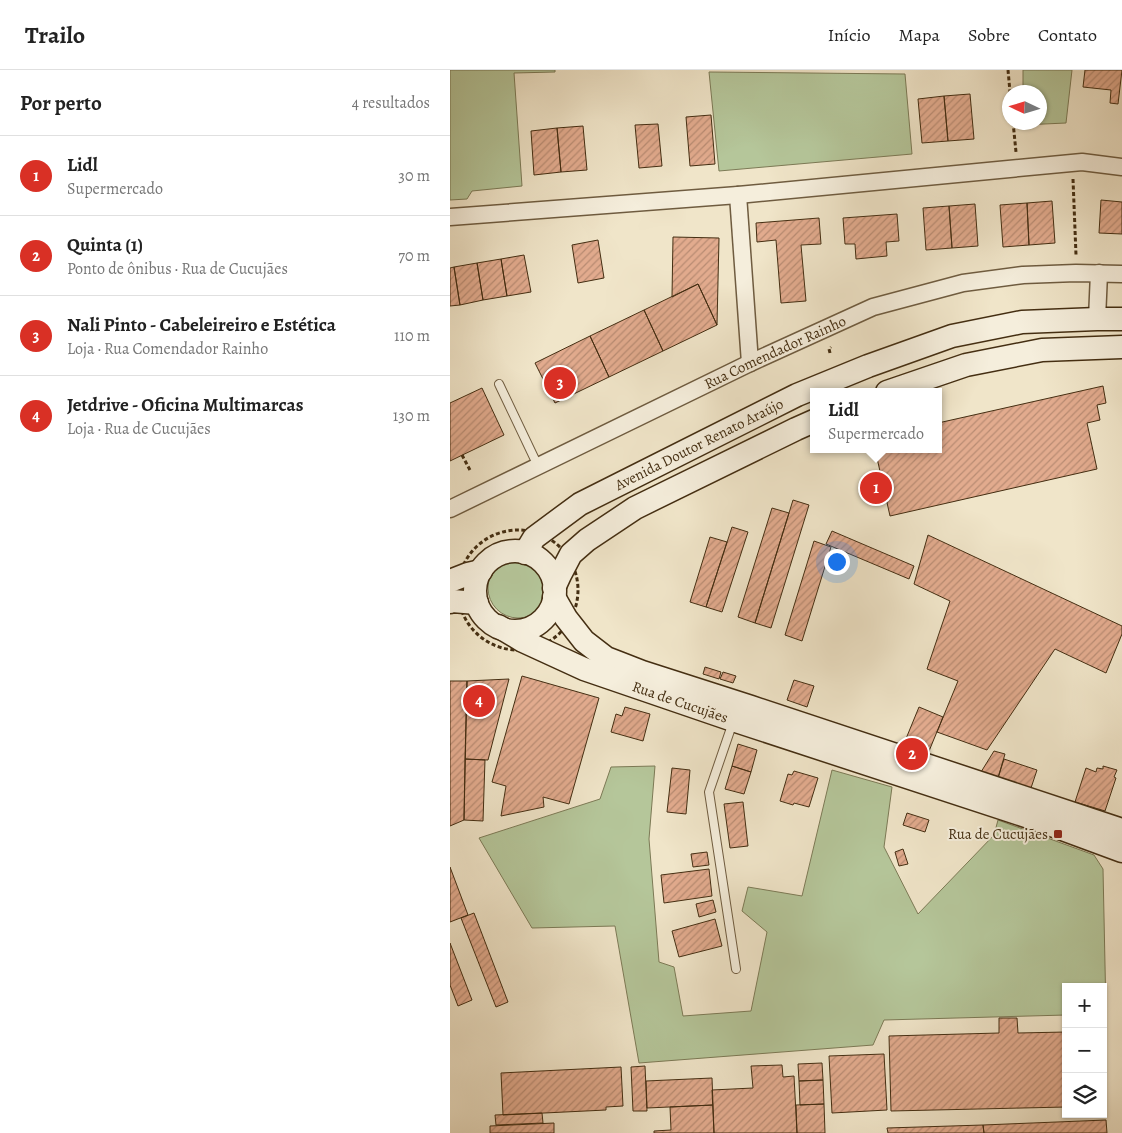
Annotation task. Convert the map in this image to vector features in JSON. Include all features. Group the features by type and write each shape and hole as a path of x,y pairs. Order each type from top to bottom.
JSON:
{"main road":[{"name":"Avenida Doutor Renato Araújo","path":"814,388 868,366 952,336 1022,322 1122,319"},
{"path":"898,388 966,364 1042,350 1122,347"},
{"name":"Avenida Doutor Renato Araújo","path":"525,552 534,538 580,504 810,390"},
{"name":"Avenida Doutor Renato Araújo","path":"498,626 515,630 538,624 546,616 552,605 554,592 571,554 587,540 636,508 810,423"},
{"path":"498,626 462,602 476,592 477,581 481,571 488,562 498,555 508,552 525,552 536,557 546,565 552,576 554,592"},
{"path":"454,579 481,571"},
{"name":"Rua de Cucujães","path":"554,592 569,622 584,641 606,658 742,713 1122,851"},
{"name":"Rua de Cucujães","path":"498,626 584,669 742,713 1122,830"}],"street":[{"path":"450,217 738,195 1082,162 1122,167"},
{"path":"738,195 750,363"},
{"path":"1097,319 1100,273"},
{"name":"Rua Comendador Rainho","path":"450,509 750,363 873,307 963,283 1024,275 1122,274"}],"lane":[{"path":"499,384 538,466"},
{"path":"736,969 710,792 742,713"}],"path":[{"path":"1008,70 1009,85"},
{"path":"1014,130 1018,168"},
{"path":"1073,163 1076,273"},
{"path":"462,455 471,472"},
{"path":"527,529 540,534 547,536 563,549 573,565 578,584 577,604 569,622 556,637 537,647 520,651 501,648 483,640 469,626 460,608 462,602 454,579 472,550 488,537 507,530 527,529"}],"green space":[{"path":"450,70 555,70 555,72 514,73 522,186 472,191 467,199 450,200"},
{"path":"1023,70 1072,70 1066,123 1047,124 1047,85 1023,85"},
{"path":"709,72 905,74 912,154 719,171"},
{"path":"512,558 524,558 535,563 543,571 548,582 546,600 535,613 524,618 512,618 501,613 493,605 488,594 488,582 493,571 501,563"},
{"path":"655,766 649,839 659,962 674,967 683,1016 751,1011 767,932 742,911 748,887 802,896 832,770 892,787 884,847 918,914 994,835 998,820 1094,855 1103,869 1105,983 1062,983 1062,1015 884,1020 873,1045 639,1063 615,926 532,928 479,838 600,799 611,767"}],"building":[{"path":"1085,70 1122,70 1118,104 1110,103 1111,90 1083,87"},
{"path":"970,94 974,139 948,141 944,96"},
{"path":"944,96 948,141 922,143 918,99"},
{"path":"711,115 715,164 690,166 686,117"},
{"path":"658,124 662,166 639,168 635,125"},
{"path":"583,126 587,170 561,172 557,128"},
{"path":"557,128 561,172 534,175 531,131"},
{"path":"1101,200 1122,202 1122,234 1099,233"},
{"path":"1052,201 1055,243 1029,245 1027,203"},
{"path":"1027,203 1029,245 1003,247 1000,205"},
{"path":"975,204 978,246 952,248 949,206"},
{"path":"949,206 952,248 926,250 923,208"},
{"path":"897,214 899,241 886,242 887,256 856,259 855,244 845,244 843,218"},
{"path":"819,218 821,244 801,245 806,301 781,303 776,240 757,242 756,223"},
{"path":"673,237 719,238 717,325 698,284 672,297"},
{"path":"598,240 604,278 578,283 572,245"},
{"path":"524,255 531,292 507,296 501,259"},
{"path":"501,259 507,296 483,300 477,263"},
{"path":"477,263 483,300 460,305 454,267"},
{"path":"454,267 460,305 450,306 450,268"},
{"path":"698,284 717,325 663,351 644,310"},
{"path":"644,310 663,351 609,377 590,336"},
{"path":"590,336 609,377 555,403 535,363"},
{"path":"1103,386 1106,403 1097,405 1100,420 1087,423 1097,469 890,516 876,453 942,453 942,422"},
{"path":"482,388 504,435 450,461 450,403"},
{"path":"793,500 809,505 771,628 755,623"},
{"path":"772,508 789,513 755,623 738,617"},
{"path":"732,527 748,532 722,612 706,607"},
{"path":"832,531 914,566 909,579 826,544"},
{"path":"928,535 1122,626 1122,634 1106,673 1055,649 987,750 937,732 958,681 927,669 950,601 914,584"},
{"path":"710,537 727,542 706,607 690,602"},
{"path":"814,541 831,547 802,641 785,635"},
{"path":"705,667 721,672 719,679 703,674"},
{"path":"723,672 736,676 733,683 720,679"},
{"path":"522,676 599,698 569,804 543,797 544,807 501,816 506,786 492,782"},
{"path":"509,679 488,760 465,759 467,681"},
{"path":"794,680 814,686 807,707 787,700"},
{"path":"450,681 467,681 464,820 450,826"},
{"path":"625,707 650,714 643,741 611,732 616,714 622,716"},
{"path":"919,707 943,717 927,756 903,746"},
{"path":"738,744 757,750 751,772 732,766"},
{"path":"994,751 1005,754 998,778 981,772"},
{"path":"465,759 485,760 483,821 464,820"},
{"path":"1004,759 1037,770 1031,788 998,778"},
{"path":"732,766 751,772 744,794 725,789"},
{"path":"1103,766 1117,770 1105,811 1075,802 1086,768 1096,772 1097,768 1103,769"},
{"path":"672,768 690,770 686,814 667,812"},
{"path":"794,771 818,778 809,807 780,801 788,774 792,775"},
{"path":"743,802 748,846 730,848 724,804"},
{"path":"907,813 929,820 925,832 903,825"},
{"path":"903,849 908,864 899,866 895,852"},
{"path":"707,852 709,865 693,867 691,854"},
{"path":"450,867 468,915 450,922"},
{"path":"709,869 712,896 664,903 661,875"},
{"path":"713,900 716,912 699,917 696,904"},
{"path":"474,913 508,1002 496,1007 461,918"},
{"path":"715,919 722,946 679,957 672,931"},
{"path":"450,943 472,1000 458,1006 450,985"},
{"path":"999,1018 1017,1018 1018,1033 1062,1032 1062,1107 891,1111 889,1036 999,1033"},
{"path":"884,1054 887,1110 832,1113 829,1056"},
{"path":"822,1063 823,1080 799,1081 798,1064"},
{"path":"782,1065 783,1077 794,1076 797,1133 714,1133 712,1090 753,1088 751,1066"},
{"path":"645,1066 647,1111 633,1111 631,1067"},
{"path":"621,1067 623,1106 606,1107 606,1110 503,1115 501,1073"},
{"path":"712,1078 713,1105 647,1108 646,1081"},
{"path":"823,1080 824,1104 800,1105 799,1081"},
{"path":"824,1104 825,1133 797,1133 796,1105"},
{"path":"713,1105 714,1133 654,1133 654,1131 671,1130 670,1107"},
{"path":"542,1113 543,1123 496,1125 495,1115"},
{"path":"1106,1120 1107,1133 984,1133 983,1125"},
{"path":"554,1123 554,1133 490,1133 490,1126"},
{"path":"983,1125 984,1133 888,1133 887,1128"}],"place":[{"name":"Nali Pinto - Cabeleireiro e Estética","path":"560,383"},
{"name":"Lidl","path":"876,488"},
{"name":"Jetdrive - Oficina Multimarcas","path":"479,701"},
{"name":"Quinta (1)","path":"912,754"},
{"name":"Rua de Cucujães","path":"1058,834"}]}
